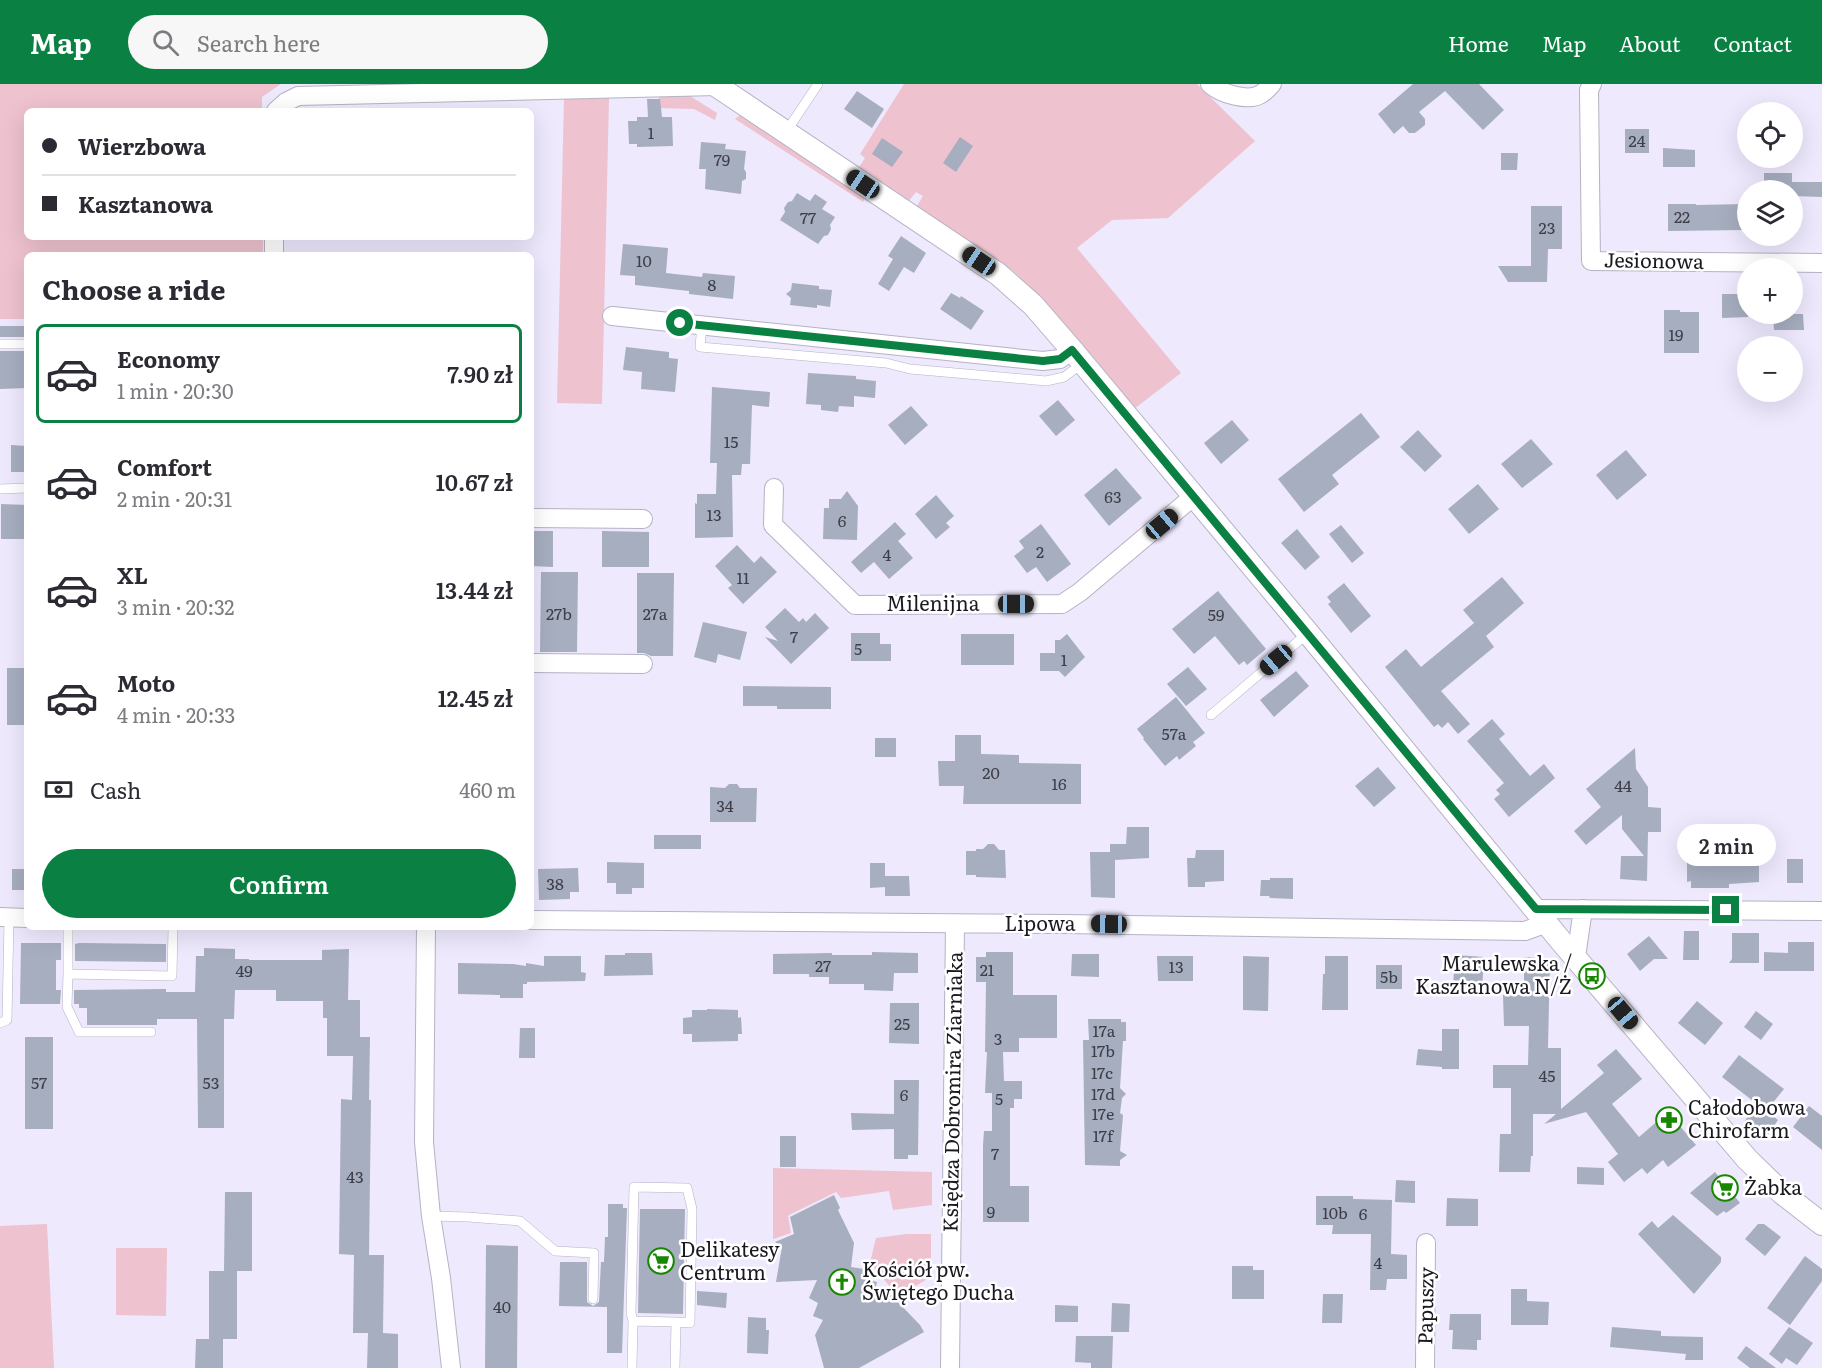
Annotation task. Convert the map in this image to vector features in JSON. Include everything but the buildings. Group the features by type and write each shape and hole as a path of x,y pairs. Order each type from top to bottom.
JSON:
{"street":[{"path":"1213,87 1239,97 1260,96 1272,84"},
{"name":"Jesionowa","path":"1592,84 1589,90 1591,261 1822,263"},
{"path":"279,108 298,96 551,87 715,85 998,274 1033,305 1078,357 1541,916 1762,1175 1822,1224"},
{"path":"612,316 1043,361 1078,357"},
{"name":"Milenijna","path":"774,488 773,525 855,605 1062,604 1080,592 1194,496"},
{"path":"534,518 644,519"},
{"path":"534,663 643,664"},
{"path":"1576,957 1583,909"},
{"name":"Lipowa","path":"534,920 1525,931 1541,916 1583,909 1822,911"},
{"name":"Księdza Dobromira Ziarniaka","path":"950,1368 956,924"},
{"path":"426,930 424,1142 431,1216 441,1278 451,1368"},
{"name":"Papuszy","path":"1425,1368 1426,1243"}],"lane":[{"path":"786,132 818,84"},
{"path":"0,344 24,344"},
{"path":"0,489 24,488"},
{"path":"1210,715 1308,633"},
{"path":"0,1023 7,1020 4,975 12,918"},
{"path":"68,930 67,1007 79,1032 151,1032"},
{"path":"68,974 172,976 174,930"},
{"path":"632,1368 634,1187 687,1188 692,1209 690,1323 633,1321"},
{"path":"431,1216 468,1216 520,1221 555,1251 594,1253 593,1299"},
{"path":"675,1368 676,1322"}],"shaded area":[{"path":"0,84 281,84 262,97 262,108 24,108 24,240 263,240 263,252 24,252 24,319 0,319"},
{"path":"904,84 1197,84 1255,141 1168,218 1112,220 1077,248 1181,373 1134,409 1039,296 1012,270 917,206 923,196 916,192 908,202 858,169 865,158 860,154"},
{"path":"690,96 717,113 715,120 694,109 657,108 659,97"},
{"path":"609,98 602,404 557,403 564,99"},
{"path":"742,113 866,195 863,202 735,119"},
{"path":"773,1168 932,1172 932,1205 893,1210 889,1191 841,1198 836,1192 789,1215 791,1233 773,1239"},
{"path":"47,1224 54,1368 0,1368 0,1226"},
{"path":"931,1234 931,1277 898,1296 870,1263 876,1238"},
{"path":"116,1248 167,1248 166,1316 116,1315"}],"place":[{"name":"Marulewska / Kasztanowa N/Ż","path":"1592,976"},
{"name":"Całodobowa Chirofarm","path":"1669,1120"},
{"name":"Żabka","path":"1725,1188"},
{"name":"Delikatesy Centrum","path":"661,1261"},
{"name":"Kościół pw. Świętego Ducha","path":"842,1282"}],"route":[{"path":"680,323 1043,361 1060,359 1072,350 1536,909 1726,910"}]}
